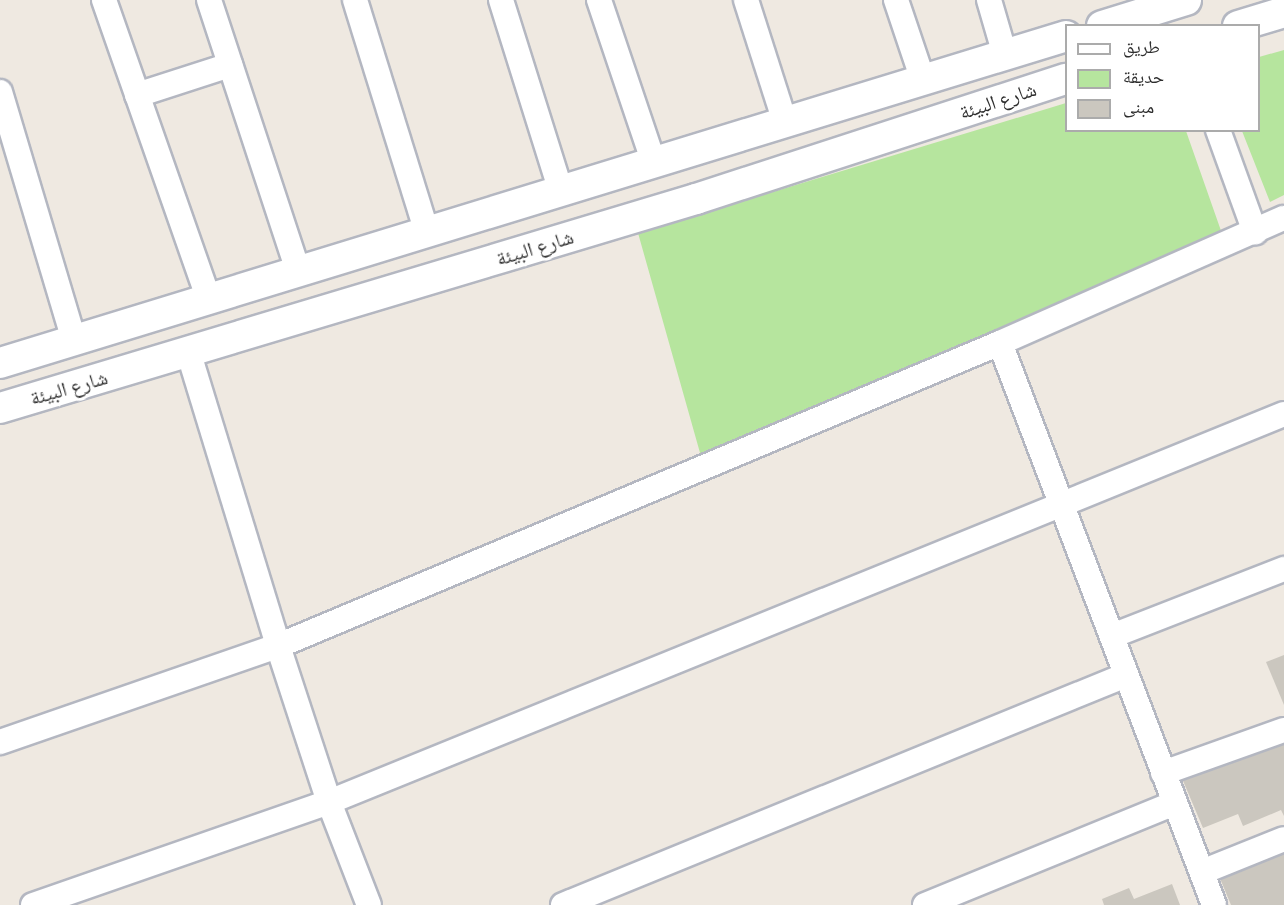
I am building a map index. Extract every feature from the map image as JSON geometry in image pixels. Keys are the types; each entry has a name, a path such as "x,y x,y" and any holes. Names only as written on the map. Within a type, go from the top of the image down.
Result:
{"street":[{"path":"104,0 209,299"},
{"path":"208,0 298,271"},
{"path":"355,0 427,232"},
{"path":"501,0 561,191"},
{"path":"599,0 654,163"},
{"path":"746,0 785,123"},
{"path":"896,0 923,81"},
{"path":"989,0 1005,55"},
{"path":"1106,24 1141,7 1185,0"},
{"path":"1245,24 1284,12"},
{"name":"شارع البيئة","path":"0,363 1065,36"},
{"path":"137,95 230,65"},
{"name":"شارع البيئة","path":"0,408 189,354 696,199 1065,79"},
{"path":"0,92 74,340"},
{"path":"1219,132 1255,232"},
{"path":"683,154 696,199"},
{"path":"0,742 278,646 1000,343 1284,218"},
{"path":"1000,343 1214,905"},
{"path":"189,354 278,646 329,802 369,905"},
{"path":"33,905 329,802 1284,414"},
{"path":"1112,636 1284,569"},
{"path":"563,905 1126,675"},
{"path":"1163,773 1284,730"},
{"path":"925,905 1175,803"},
{"path":"1202,872 1284,839"}],"green space":[{"path":"1284,50 1284,195 1270,202 1242,132 1260,132 1260,57"},
{"path":"1065,103 1065,132 1186,132 1226,245 704,467 638,233"}],"building":[{"path":"1284,655 1284,705 1266,662"},
{"path":"1284,738 1284,816 1281,810 1243,826 1238,814 1203,828 1181,776 1217,762 1219,768 1243,759 1240,751"},
{"path":"1284,851 1284,905 1231,905 1219,876"},
{"path":"1172,884 1180,905 1104,905 1102,899 1129,888 1134,899"}]}
